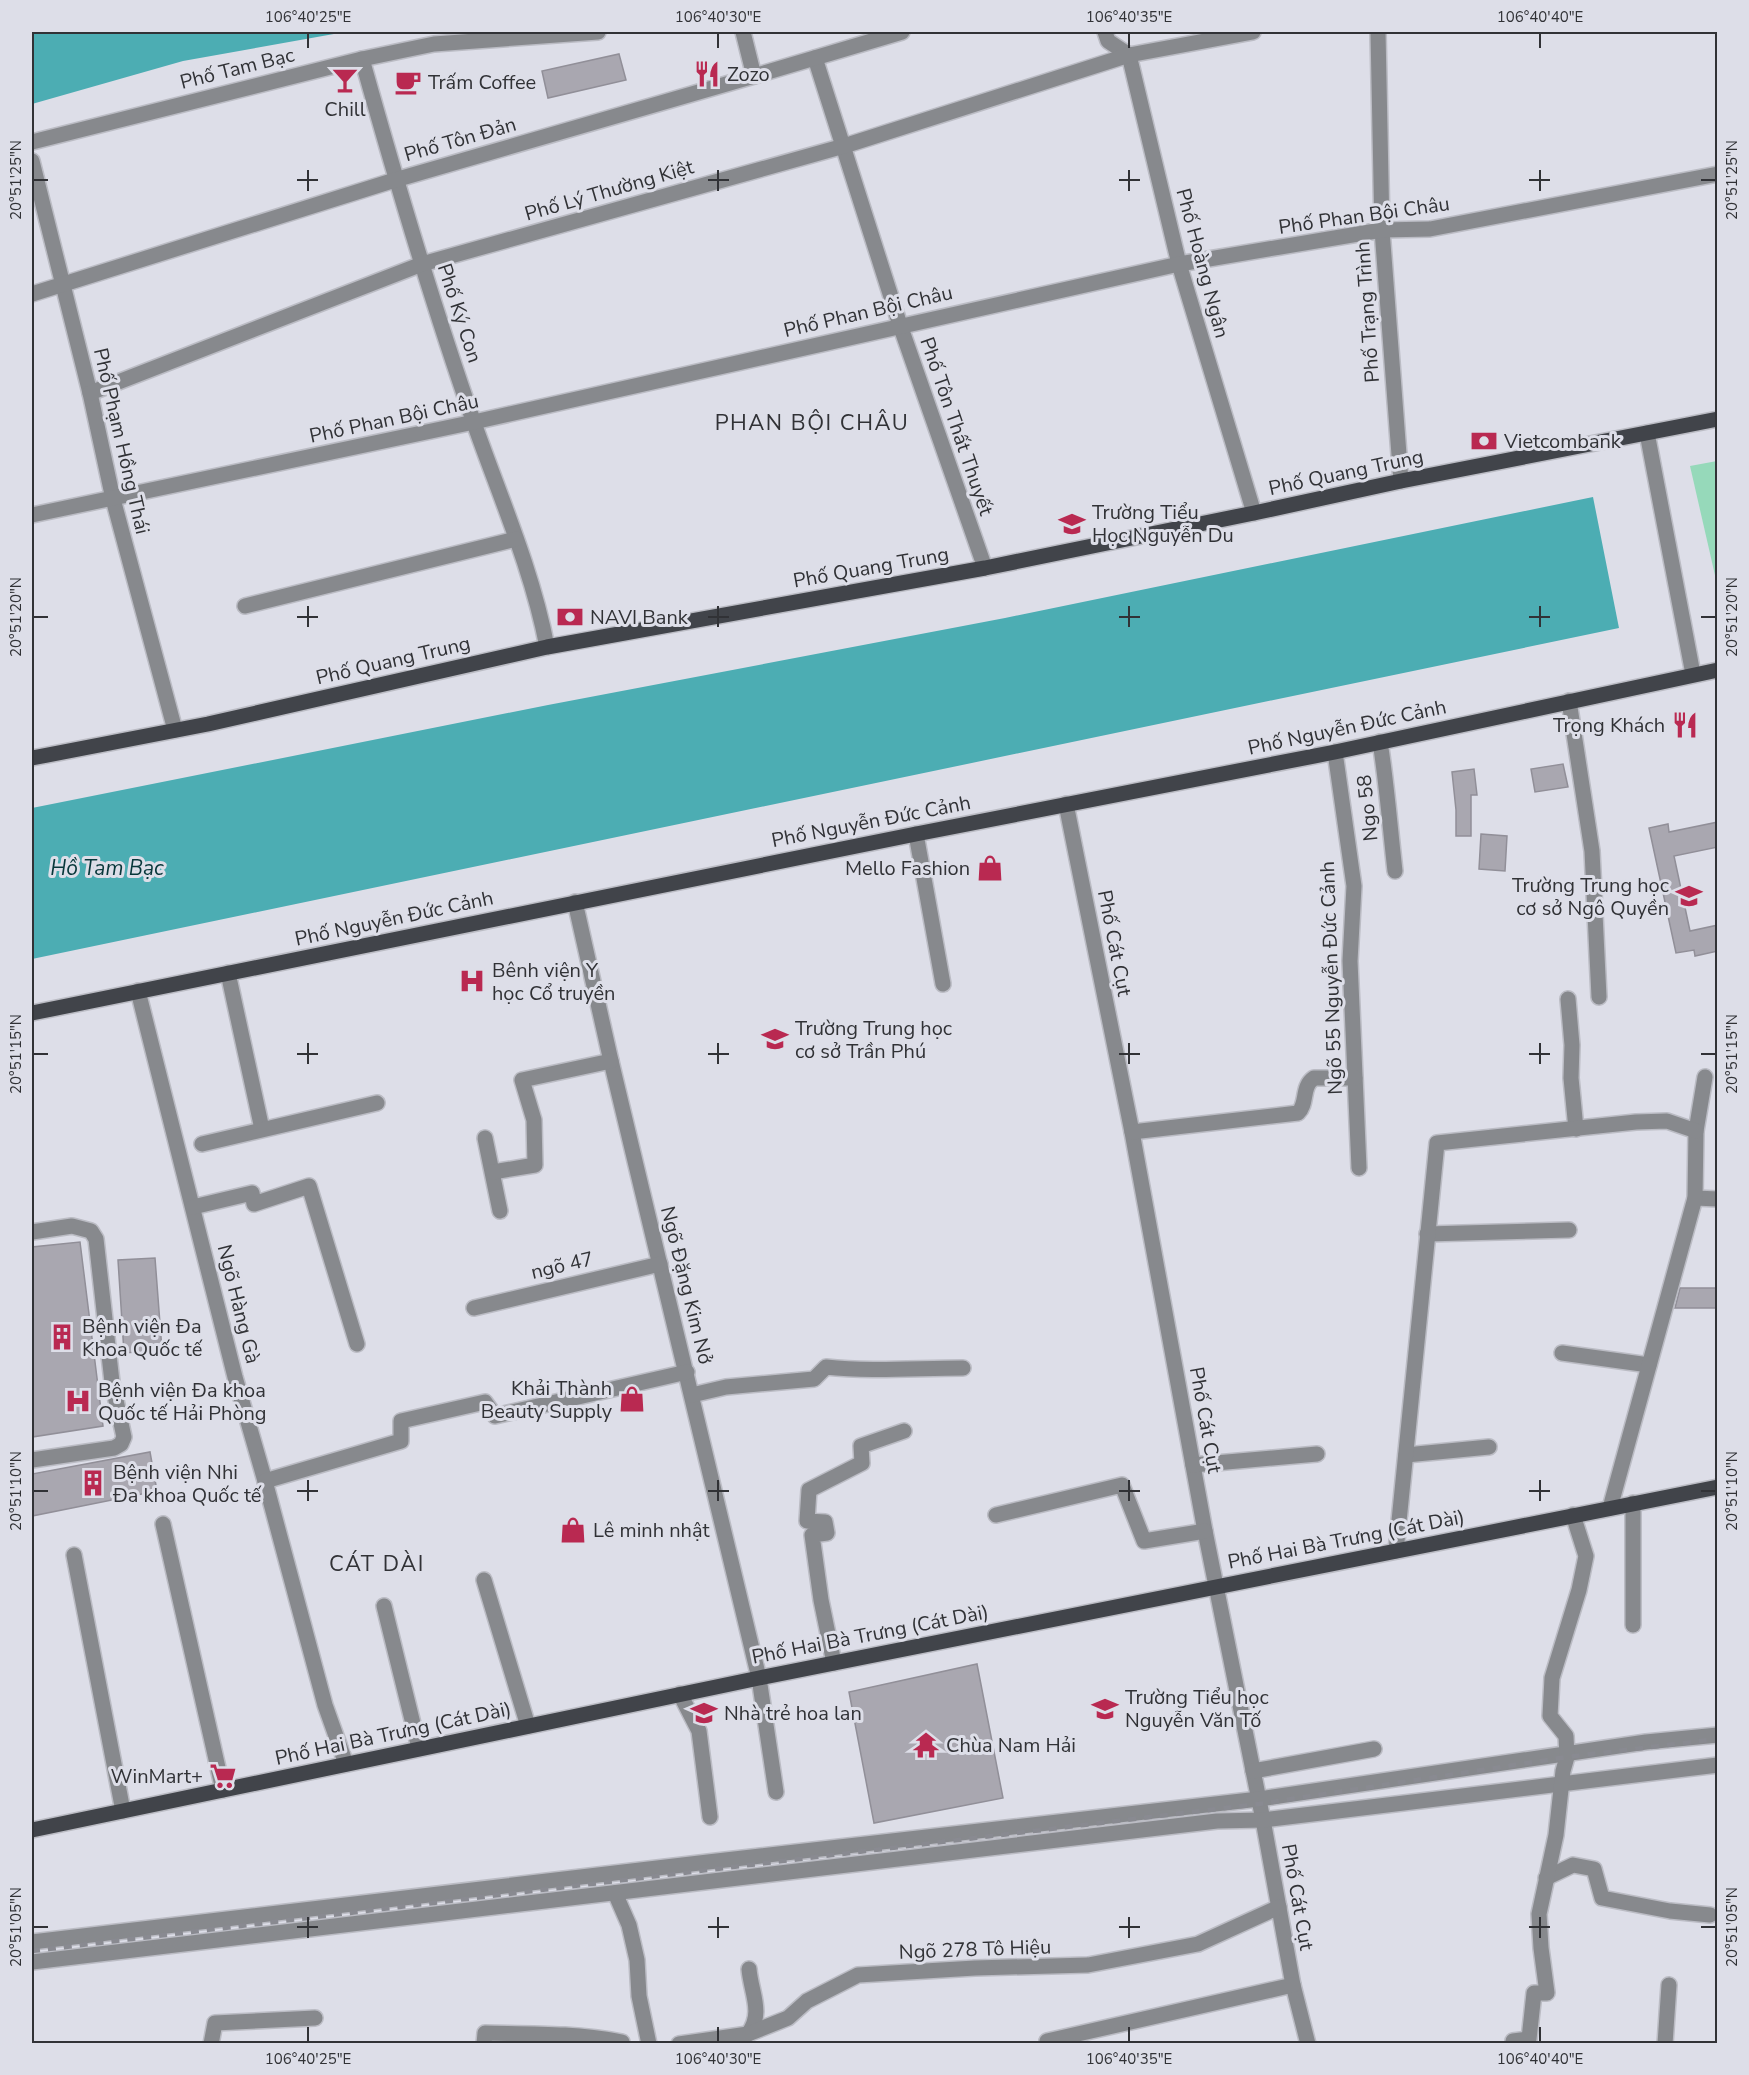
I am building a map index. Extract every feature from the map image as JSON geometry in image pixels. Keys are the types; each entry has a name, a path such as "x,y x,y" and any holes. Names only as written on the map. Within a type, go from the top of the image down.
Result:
{"main road":[{"name":"Phố Quang Trung","path":"32,758 175,730 547,647 984,568 1401,481 1718,419"},
{"name":"Phố Nguyễn Đức Cảnh","path":"32,1013 575,902 1335,752 1718,670"},
{"name":"Phố Hai Bà Trưng (Cát Dài)","path":"32,1830 680,1694 1718,1487"}],"street":[{"name":"Phố Tam Bạc","path":"32,142 362,59 434,44 598,32"},
{"path":"743,32 754,76"},
{"name":"Phố Tôn Đản","path":"32,294 395,180 902,32"},
{"path":"1105,32 1108,41 1129,55"},
{"name":"Phố Lý Thường Kiệt","path":"90,393 422,264 844,146 1129,55 1253,32"},
{"name":"Phố Trạng Trình","path":"1378,32 1382,230 1401,481"},
{"name":"Phố Hoàng Ngân","path":"1129,55 1179,264 1254,513"},
{"name":"Phố Tôn Thất Thuyết","path":"815,58 900,325 984,568"},
{"name":"Phố Ký Con","path":"362,59 395,180 474,422 540,612 547,647"},
{"name":"Phố Phạm Hồng Thái","path":"32,161 90,393 113,499 175,730"},
{"name":"Phố Phan Bội Châu","path":"32,515 474,422 1179,264 1382,230 1430,229 1718,174"},
{"path":"1647,433 1693,674"},
{"path":"245,606 516,539"},
{"path":"1569,701 1592,851 1599,997"},
{"name":"Ngo 58","path":"1380,742 1386,777 1395,871"},
{"name":"Ngõ 55 Nguyễn Đức Cảnh","path":"1335,752 1354,886 1350,961 1359,1168"},
{"name":"Phố Cát Cụt","path":"1065,804 1132,1132 1205,1531 1259,1799 1293,1985 1308,2043"},
{"path":"916,834 943,984"},
{"name":"Ngõ Đặng Kim Nở","path":"575,902 759,1678 776,1792"},
{"path":"228,973 262,1129"},
{"name":"Ngõ Hàng Gà","path":"138,991 235,1377 325,1705 346,1764"},
{"path":"1568,999 1572,1044 1571,1078 1576,1129"},
{"path":"493,1172 535,1165 534,1120 522,1080 611,1061"},
{"path":"1610,1508 1695,1198 1696,1131 1705,1077"},
{"path":"1132,1132 1298,1113 1303,1107 1306,1086 1314,1078 1355,1078"},
{"path":"202,1144 377,1103"},
{"path":"1396,1551 1437,1143 1636,1122 1668,1121 1696,1131"},
{"path":"485,1138 500,1211"},
{"path":"193,1208 252,1193 254,1204 309,1186 357,1344"},
{"path":"1695,1198 1718,1199"},
{"path":"32,1233 72,1226 91,1231 96,1239 112,1382 124,1437 121,1444 114,1448 32,1460"},
{"path":"1427,1234 1569,1230"},
{"name":"ngõ 47","path":"474,1308 660,1264"},
{"path":"1562,1353 1649,1365"},
{"path":"692,1395 726,1387 814,1379 826,1367 862,1371 885,1368 963,1368"},
{"path":"265,1481 401,1440 401,1421 485,1402 495,1416 687,1372"},
{"path":"834,1663 821,1600 812,1535 827,1533 825,1522 807,1521 809,1490 861,1464 861,1446 904,1431"},
{"path":"1406,1455 1489,1448"},
{"path":"1193,1465 1317,1454"},
{"path":"996,1515 1122,1485 1144,1542 1205,1531"},
{"path":"1633,1503 1633,1624"},
{"path":"1513,2043 1513,2041 1529,2039 1534,1993 1547,1993 1539,1914 1556,1835 1567,1754 1566,1736 1550,1716 1552,1678 1579,1590 1586,1556 1573,1515"},
{"path":"163,1524 224,1790"},
{"path":"74,1555 123,1811"},
{"path":"484,1581 528,1726"},
{"path":"384,1606 419,1748"},
{"path":"680,1694 699,1731 710,1817"},
{"path":"32,1942 1259,1799 1646,1742 1718,1735"},
{"path":"1253,1771 1374,1749"},
{"path":"32,1962 1217,1821 1263,1820 1718,1765"},
{"path":"1546,1878 1573,1865 1594,1869 1602,1898 1670,1911 1710,1915"},
{"path":"615,1893 629,1925 636,1960 639,1996 650,2043"},
{"name":"Ngõ 278 Tô Hiệu","path":"679,2043 748,2034 788,2018 807,2001 858,1975 975,1968 1088,1965 1198,1944 1279,1907"},
{"path":"748,2034 756,2025 756,2003 750,1984 749,1969"},
{"path":"1047,2041 1293,1985"},
{"path":"1665,2043 1669,1985"},
{"path":"211,2043 215,2023 315,2018"},
{"path":"484,2043 485,2033 554,2034 623,2043"}],"green space":[{"path":"1718,461 1717,584 1690,466"}],"water":[{"path":"32,32 345,32 183,61 32,104"},
{"name":"Hồ Tam Bạc","path":"1593,497 1619,628 32,959 32,808 548,705 1005,618"}],"building":[{"path":"619,54 626,80 548,98 542,71"},
{"path":"1563,764 1568,787 1535,792 1531,769"},
{"path":"1474,769 1477,795 1471,795 1471,836 1456,836 1452,772"},
{"path":"1718,822 1718,847 1674,856 1690,931 1718,925 1718,951 1695,956 1694,950 1676,953 1649,828 1668,824 1669,832"},
{"path":"1481,834 1507,836 1505,871 1479,869"},
{"name":"Bệnh viện Đa Khoa Quốc tế","path":"80,1242 103,1426 32,1437 32,1247"},
{"path":"155,1258 162,1350 124,1353 118,1260"},
{"path":"1680,1288 1718,1288 1718,1308 1675,1308"},
{"name":"Bệnh viện Nhi Đa khoa Quốc tế","path":"150,1452 157,1491 32,1516 32,1474"},
{"name":"Chùa Nam Hải","path":"977,1664 1003,1798 874,1823 849,1692"}],"railway":[{"path":"32,1951 1259,1804 1567,1757 1718,1739"}],"place":[{"name":"Zozo","path":"707,74"},
{"name":"Chill","path":"345,80"},
{"name":"Trấm Coffee","path":"408,82"},
{"name":"Vietcombank","path":"1484,441"},
{"name":"Trường Tiểu Học Nguyễn Du","path":"1072,524"},
{"name":"NAVI Bank","path":"570,617"},
{"name":"Trọng Khách","path":"1685,725"},
{"name":"Mello Fashion","path":"990,868"},
{"name":"Trường Trung học cơ sở Ngô Quyền","path":"1689,896"},
{"name":"Bênh viện Y học Cổ truyền","path":"472,981"},
{"name":"Trường Trung học cơ sở Trần Phú","path":"775,1039"},
{"name":"Bệnh viện Đa Khoa Quốc tế","path":"62,1337"},
{"name":"Khải Thành Beauty Supply","path":"632,1399"},
{"name":"Bệnh viện Đa khoa Quốc tế Hải Phòng","path":"78,1401"},
{"name":"Bệnh viện Nhi Đa khoa Quốc tế","path":"93,1483"},
{"name":"Lê minh nhật","path":"573,1530"},
{"name":"Trường Tiểu học Nguyễn Văn Tố","path":"1105,1709"},
{"name":"Nhà trẻ hoa lan","path":"704,1713"},
{"name":"Chùa Nam Hải","path":"926,1745"},
{"name":"WinMart+","path":"223,1776"}],"district":[{"name":"PHAN BỘI CHÂU","path":"812,422"},
{"name":"CÁT DÀI","path":"377,1563"}]}
